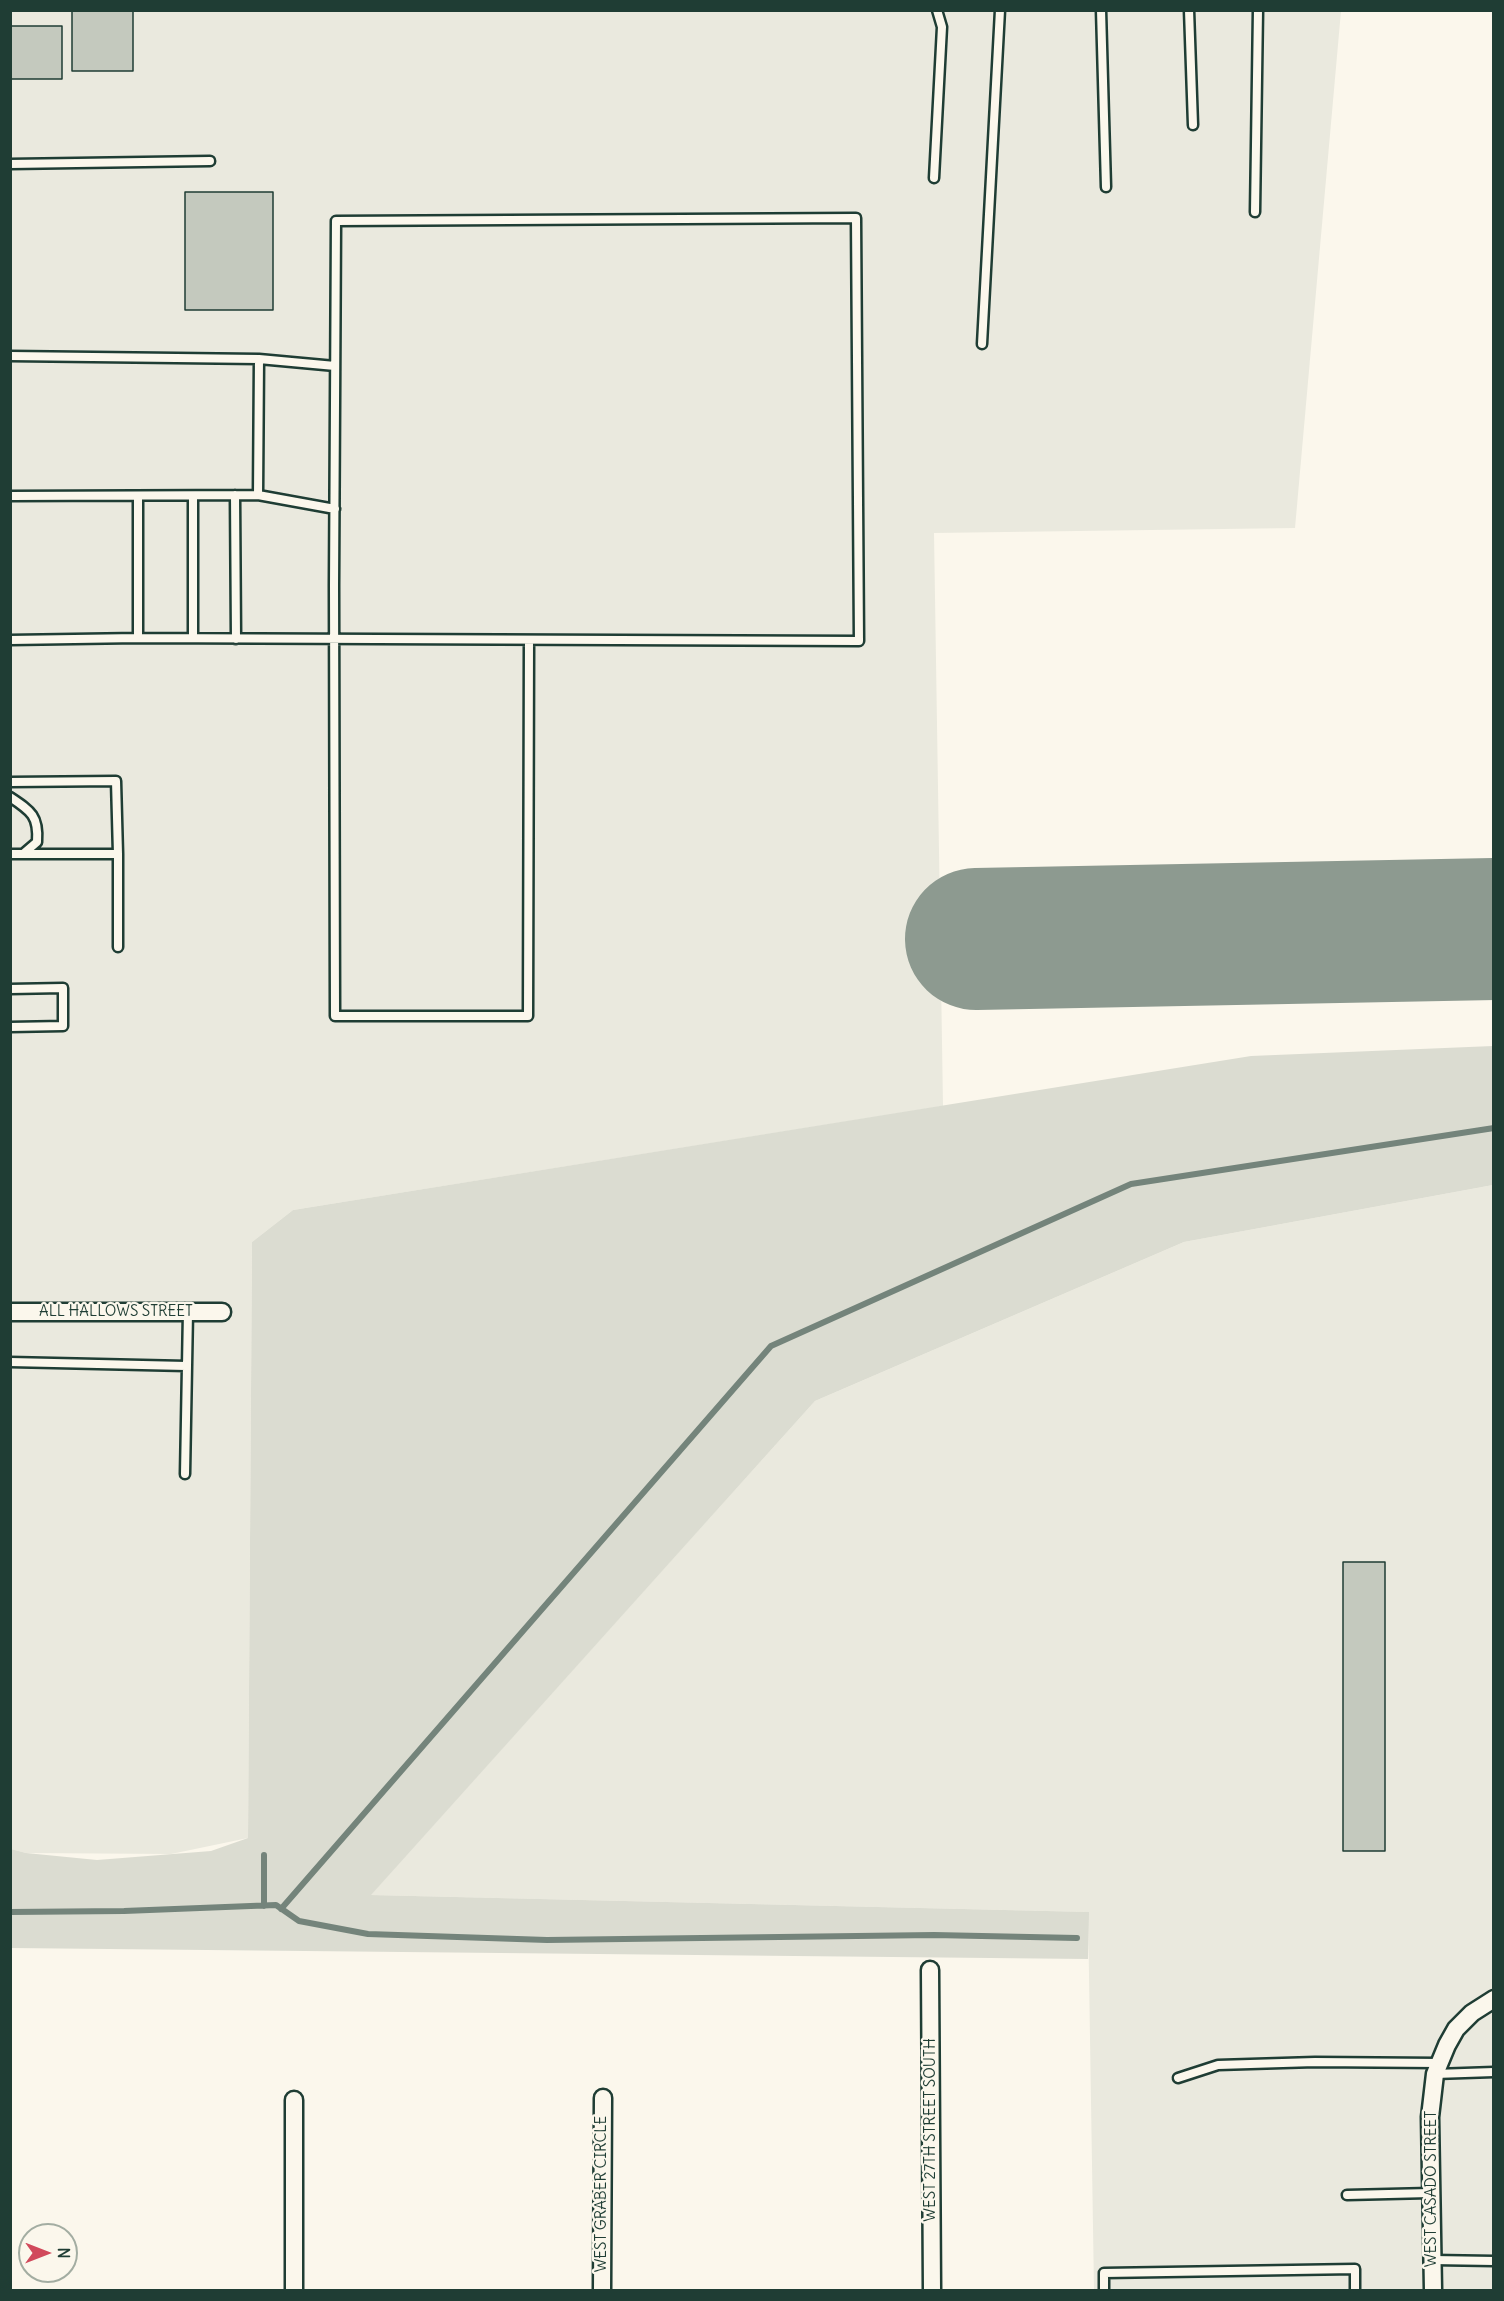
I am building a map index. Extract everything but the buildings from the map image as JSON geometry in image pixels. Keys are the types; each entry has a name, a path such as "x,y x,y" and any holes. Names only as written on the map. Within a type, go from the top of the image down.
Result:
{"street":[{"name":"ALL HALLOWS STREET","path":"10,1312 222,1312"},
{"name":"WEST 27TH STREET SOUTH","path":"930,1971 932,2290"},
{"name":"WEST CASADO STREET","path":"1432,2290 1430,2117 1437,2068 1462,2022 1494,1999"},
{"name":"WEST GRABER CIRCLE","path":"602,2290 603,2098"},
{"path":"294,2100 294,2290"}],"lane":[{"path":"934,178 942,27 936,10"},
{"path":"982,344 1000,10"},
{"path":"1101,10 1106,187"},
{"path":"1190,10 1193,125"},
{"path":"1255,213 1258,10"},
{"path":"10,164 210,161"},
{"path":"10,640 193,638 236,639 334,639 859,641 856,218 336,221 334,639 335,1016 528,1016 529,640"},
{"path":"10,356 259,359 335,366"},
{"path":"258,495 259,359"},
{"path":"235,495 236,639"},
{"path":"10,496 258,495 335,509"},
{"path":"138,496 138,638"},
{"path":"193,496 193,638"},
{"path":"10,782 116,781 118,947"},
{"path":"10,797 34,816 38,827 37,842 23,854"},
{"path":"10,854 118,854"},
{"path":"10,989 63,988 63,1026 10,1027"},
{"path":"185,1474 188,1312"},
{"path":"10,1362 186,1366"},
{"path":"1178,2078 1218,2065 1315,2062 1494,2072"},
{"path":"1347,2195 1430,2193"},
{"path":"1432,2260 1494,2261"},
{"path":"1104,2290 1104,2273 1355,2269 1355,2290"}],"shaded area":[{"path":"11,11 1341,11 1295,528 934,533 943,1106 293,1210 252,1242 248,1838 171,1854 26,1853 11,1849"},
{"path":"1493,1046 1493,1185 1184,1242 815,1401 371,1895 1089,1912 1088,1959 11,1948 11,1849 26,1853 97,1860 211,1851 248,1838 252,1242 293,1210 1251,1056"},
{"path":"1493,1185 1493,2290 1094,2290 1088,1912 370,1895 815,1401 1184,1242"}],"waterway":[{"path":"281,1909 771,1346 1131,1184 1494,1128"},
{"path":"264,1855 264,1906"},
{"path":"10,1912 124,1911 276,1905 299,1921 368,1934 547,1940 934,1935 1077,1938"}],"runway":[{"path":"976,939 1494,929"}]}
